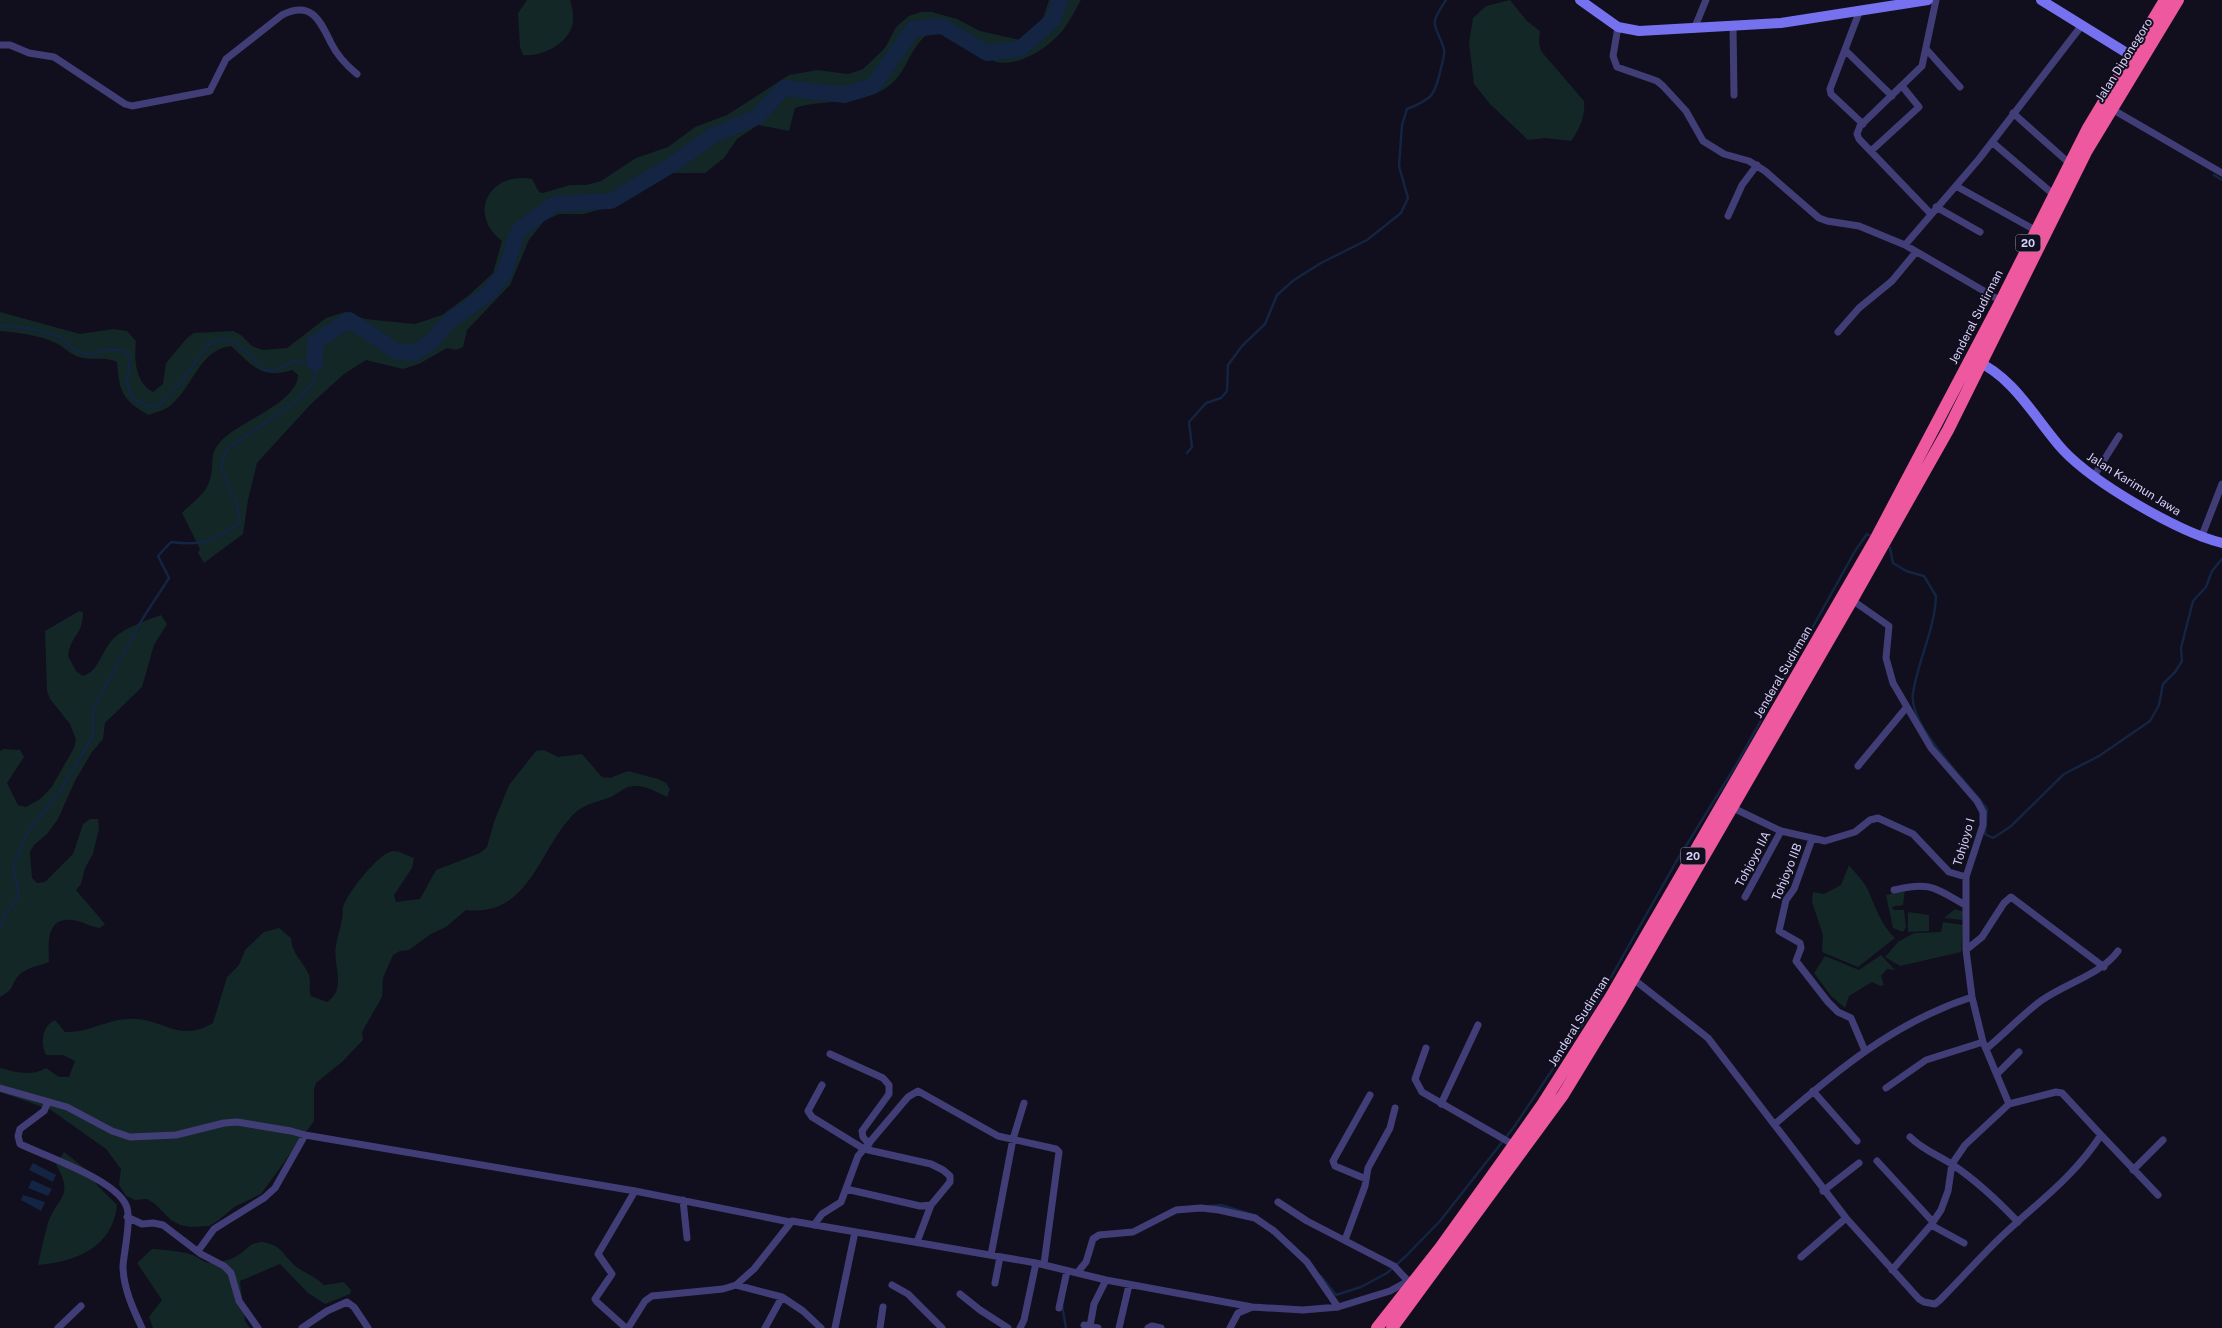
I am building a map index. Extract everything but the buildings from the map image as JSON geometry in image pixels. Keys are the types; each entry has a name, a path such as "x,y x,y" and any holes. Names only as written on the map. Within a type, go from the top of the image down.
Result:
{"highway":[{"name":"Jenderal Sudirman","path":"1976,361 2001,301 2069,162 2135,58 2165,0"},
{"name":"Jalan Diponegoro","path":"2135,58 2178,0"},
{"name":"Jalan Diponegoro","path":"2095,136 2106,106"},
{"name":"Jenderal Sudirman","path":"1392,1328 1563,1095 1629,976 1857,581 1875,540 1976,361 2095,136"},
{"name":"Jenderal Sudirman","path":"1377,1328 1414,1277 1440,1248 1514,1145 1629,976 1731,807 1766,738 1852,600 1857,581"}],"street":[{"path":"1580,0 1618,27 1639,31 1781,23 1928,0"},
{"path":"1694,29 1706,0"},
{"path":"1930,213 1871,152 1857,134 1863,124 1922,66 1927,50 1936,0"},
{"path":"2042,0 2135,58"},
{"path":"0,45 10,45 29,53 54,57 124,104 142,106 180,95 210,91 226,59 282,15 289,11 301,10 311,13 321,21 336,52 357,74"},
{"path":"1860,10 1830,91 1863,124"},
{"path":"1905,245 1930,213 1956,186 1992,142 2082,25"},
{"path":"1733,26 1734,95"},
{"path":"1618,27 1613,56 1617,67 1657,81 1663,86 1680,103 1698,136 1709,146 1724,154 1756,165 1819,218 1859,226 1905,245 2001,301"},
{"path":"1845,50 1892,96"},
{"path":"1927,50 1960,87"},
{"path":"1871,152 1920,107 1902,86"},
{"path":"2106,106 2222,173"},
{"path":"2013,113 2069,162"},
{"path":"1992,142 2053,194"},
{"path":"1728,216 1742,185 1756,165"},
{"path":"1956,186 2035,230"},
{"path":"1936,207 1980,232"},
{"path":"1838,332 1859,308 1892,281 1916,252"},
{"name":"Jalan Karimun Jawa","path":"1976,361 2014,390 2062,449 2094,476 2168,521 2201,538 2222,543"},
{"path":"2094,476 2119,436"},
{"path":"2201,538 2222,484"},
{"name":"Tohjoyo I","path":"1852,600 1889,626 1887,666 1906,708 1937,757 1977,802 1983,812 1984,825 1966,877 1966,950 1972,997 1984,1046 2009,1104"},
{"path":"1858,766 1906,708"},
{"path":"1731,807 1781,831 1825,842 1854,832 1870,820 1878,818 1913,834 1949,872 1966,877"},
{"name":"Tohjoyo IIA","path":"1745,897 1781,831"},
{"name":"Tohjoyo IIB","path":"1812,839 1794,890 1786,900 1779,928 1781,933 1797,940 1801,946 1796,961 1828,1002 1838,1012 1849,1017 1864,1051"},
{"path":"1894,890 1914,885 1930,886 1966,905"},
{"path":"1966,950 1982,937 2004,904 2011,897 2104,967"},
{"path":"1886,1088 1926,1060 1984,1046 2038,1003 2068,984 2104,967 2118,951"},
{"path":"1629,976 1708,1038 1775,1124 1823,1191 1892,1270 1924,1302 1935,1304 2018,1222 2068,1178 2088,1155 2101,1135"},
{"path":"1775,1124 1835,1072 1864,1051 1947,1005 1972,997"},
{"path":"1441,1104 1478,1025"},
{"path":"1426,1048 1416,1071 1415,1083 1422,1092 1514,1145"},
{"path":"1997,1074 2019,1052"},
{"path":"830,1054 883,1078 889,1085 889,1094 862,1131 866,1147"},
{"path":"822,1085 809,1108 809,1114 866,1147 931,1164 948,1173 950,1182 931,1205 918,1242"},
{"path":"0,1088 67,1107 112,1132 130,1137 176,1135 224,1122 237,1122 635,1191 790,1222 814,1224 1036,1262 1129,1285 1252,1307 1303,1310 1338,1307 1390,1291 1414,1277"},
{"path":"1813,1091 1857,1141"},
{"path":"814,1224 822,1214 841,1202 858,1156 908,1097 918,1092 928,1095 998,1136 1056,1149 1060,1153 1044,1264"},
{"path":"1892,1270 1932,1224 1946,1201 1952,1164 1965,1145 2009,1104 2056,1092 2062,1093 2158,1195"},
{"path":"1366,1179 1336,1166 1333,1161 1370,1095"},
{"path":"48,1102 44,1111 20,1129 18,1136 20,1144 76,1169 105,1186 126,1204 128,1217 124,1275 129,1296 142,1328"},
{"path":"991,1255 1013,1139 1024,1102"},
{"path":"1345,1240 1368,1168 1390,1128 1395,1108"},
{"path":"198,1252 214,1229 272,1192 305,1135"},
{"path":"1910,1137 1924,1150 1952,1164 1977,1183 2018,1222"},
{"path":"2133,1170 2163,1140"},
{"path":"1877,1161 1932,1224 1964,1243"},
{"path":"1823,1191 1860,1163"},
{"path":"846,1189 920,1206 931,1205"},
{"path":"635,1191 598,1254 612,1274 596,1299 627,1328 645,1301 652,1296 736,1286 782,1297 803,1311 821,1328"},
{"path":"682,1200 687,1238"},
{"path":"1278,1202 1307,1221 1414,1277"},
{"path":"1077,1273 1086,1262 1093,1239 1099,1235 1133,1232 1176,1210 1201,1208 1219,1210 1255,1218 1274,1231 1307,1262 1338,1307"},
{"path":"128,1217 142,1224 162,1225 198,1252 224,1266 231,1274 238,1301 258,1328"},
{"path":"1800,1257 1846,1218"},
{"path":"736,1286 763,1258 790,1222"},
{"path":"835,1328 855,1232"},
{"path":"995,1283 1000,1257"},
{"path":"1020,1328 1024,1320 1036,1262"},
{"path":"1058,1308 1068,1271"},
{"path":"1098,1328 1087,1326 1094,1304 1106,1280"},
{"path":"892,1285 902,1289 942,1328"},
{"path":"1120,1328 1129,1285"},
{"path":"960,1294 1008,1328"},
{"path":"765,1328 782,1297"},
{"path":"302,1328 327,1311 346,1302 354,1308 368,1328"},
{"path":"58,1328 81,1306"},
{"path":"880,1328 883,1307"},
{"path":"1230,1328 1238,1313 1252,1307"},
{"path":"1148,1328 1152,1326 1161,1328"}],"green space":[{"path":"527,0 570,0 573,16 572,28 562,42 543,53 523,55 520,47 518,13"},
{"path":"1049,0 1081,0 1068,23 1057,37 1033,55 1024,59 1005,63 996,62 942,34 930,32 917,45 897,78 880,91 857,99 795,108 789,131 758,125 737,139 724,158 705,173 673,173 623,203 584,214 559,214 544,221 529,240 510,285 467,330 463,347 456,350 447,348 419,364 403,369 366,360 344,374 311,404 257,463 248,500 243,534 204,563 198,553 200,549 182,513 206,489 211,477 214,453 221,441 237,428 281,401 296,384 298,375 292,370 272,373 258,369 231,346 211,354 170,406 149,415 133,405 124,394 119,380 117,362 108,359 79,357 56,343 43,338 0,331 0,312 80,334 113,329 127,331 136,341 135,355 139,376 147,388 153,392 163,384 166,363 187,338 194,333 233,331 241,335 252,346 263,350 287,348 326,318 345,312 365,319 415,324 442,315 469,295 493,273 502,241 491,231 486,219 485,208 488,197 494,188 504,182 517,178 532,179 539,192 543,193 570,185 586,185 601,181 636,158 668,147 695,127 727,115 789,75 817,70 848,74 863,69 885,48 896,27 909,16 920,12 932,12 957,19 980,31 1020,40 1029,38 1040,27"},
{"path":"1510,0 1527,21 1540,31 1539,43 1541,51 1584,101 1581,122 1571,141 1545,138 1528,140 1490,104 1474,84 1469,43 1473,18 1486,6"},
{"path":"79,611 83,612 81,626 68,656 76,671 83,676 93,669 115,637 125,630 161,615 167,624 154,645 142,687 105,723 103,739 92,752 75,781 58,819 30,852 32,878 37,883 45,882 73,854 83,824 90,819 98,819 99,828 93,854 85,868 81,884 76,890 105,924 100,928 77,921 60,921 51,931 49,962 21,973 11,989 0,997 0,751 3,749 20,750 24,757 7,783 18,805 26,807 40,799 51,788 74,748 76,740 70,724 50,699 47,691 45,631"},
{"path":"544,750 558,757 582,754 602,777 610,778 628,771 658,779 666,783 670,789 667,797 640,786 629,787 611,797 580,809 563,826 532,877 520,891 505,903 488,909 466,910 446,927 431,934 409,950 400,951 393,955 383,978 382,997 362,1032 363,1040 342,1062 316,1083 314,1089 314,1121 261,1194 234,1207 209,1226 191,1227 180,1225 171,1220 155,1204 147,1199 135,1200 126,1196 119,1185 121,1169 106,1149 51,1110 0,1092 0,1068 29,1073 46,1068 59,1077 69,1077 75,1061 63,1055 46,1055 44,1050 43,1035 47,1026 55,1020 65,1032 74,1032 127,1019 148,1021 183,1031 192,1031 213,1023 227,977 239,965 245,950 264,932 279,928 291,938 295,953 309,976 311,996 327,1002 337,990 338,976 335,953 343,907 350,893 364,875 387,853 393,851 414,858 412,868 394,895 396,902 420,899 436,870 480,853 487,847 494,822 509,785 536,751"},
{"path":"1849,865 1862,880 1882,922 1895,938 1858,967 1822,952 1823,935 1812,902 1813,892 1824,894 1841,885"},
{"path":"1905,890 1903,905 1892,907 1894,910 1904,910 1906,927 1903,932 1893,928 1886,895"},
{"path":"1955,909 1964,912 1962,920 1944,918"},
{"path":"1908,912 1929,915 1929,931 1908,932"},
{"path":"1943,922 1963,925 1961,952 1900,966 1885,957 1898,942 1914,933 1941,932"},
{"path":"1881,955 1895,970 1887,969 1881,976 1884,985 1880,986 1872,982 1849,996 1845,1008 1831,996 1814,973 1825,956 1859,970"},
{"path":"64,1152 87,1170 98,1186 117,1205 114,1220 100,1242 90,1250 66,1260 38,1265 48,1223 63,1196 64,1184 56,1165"},
{"path":"263,1242 281,1250 294,1265 324,1285 344,1282 351,1290 350,1294 325,1304 308,1293 280,1264 240,1281 245,1321 250,1328 153,1328 149,1317 162,1300 137,1263 152,1249 189,1254 211,1263 234,1257 252,1245"}],"water":[{"path":"33,1163 56,1175 53,1182 29,1170"},
{"path":"32,1180 52,1189 48,1196 28,1188"},
{"path":"23,1195 45,1202 41,1211 21,1200"}],"waterway":[{"path":"315,363 315,342 349,320 398,352 415,353 432,341 448,322 489,293 504,274 518,231 554,204 611,201 673,164 712,136 757,117 784,88 844,95 873,86 913,29 942,26 987,53 1020,49 1053,20 1060,0"},
{"path":"1187,453 1192,447 1189,422 1206,403 1221,398 1227,391 1228,365 1242,346 1265,324 1277,295 1294,280 1321,263 1367,240 1401,213 1408,198 1399,166 1402,125 1407,109 1428,99 1437,84 1444,49 1435,21 1446,0"},
{"path":"2214,175 2222,180"},
{"path":"0,325 34,329 61,337 69,346 86,355 110,349 124,351 130,357 127,384 133,399 148,406 158,407 183,380 207,346 220,339 232,341 246,351 264,370 276,370 295,361 315,363 315,380 299,399 226,450 221,469 237,504 240,523 208,541 192,543 171,542 158,556 169,578 143,618 93,709 93,736 62,788 27,833 13,867 19,896 5,915 0,927"},
{"path":"1321,1276 1336,1295 1361,1287 1387,1273 1440,1221 1514,1127 1593,1009 1676,862 1736,765 1855,551 1867,534 1873,537"},
{"path":"1886,545 1890,548 1893,563 1906,571 1924,576 1936,596 1933,620 1915,681 1913,693 1914,706 1929,737 1987,809 1985,834 1993,838 2010,827 2064,774 2099,756 2150,721 2159,705 2163,684 2175,672 2182,661 2181,648 2193,601 2206,587 2212,571 2222,559"},
{"path":"1209,1206 1221,1205 1257,1216"},
{"path":"1062,1305 1066,1328"}]}
